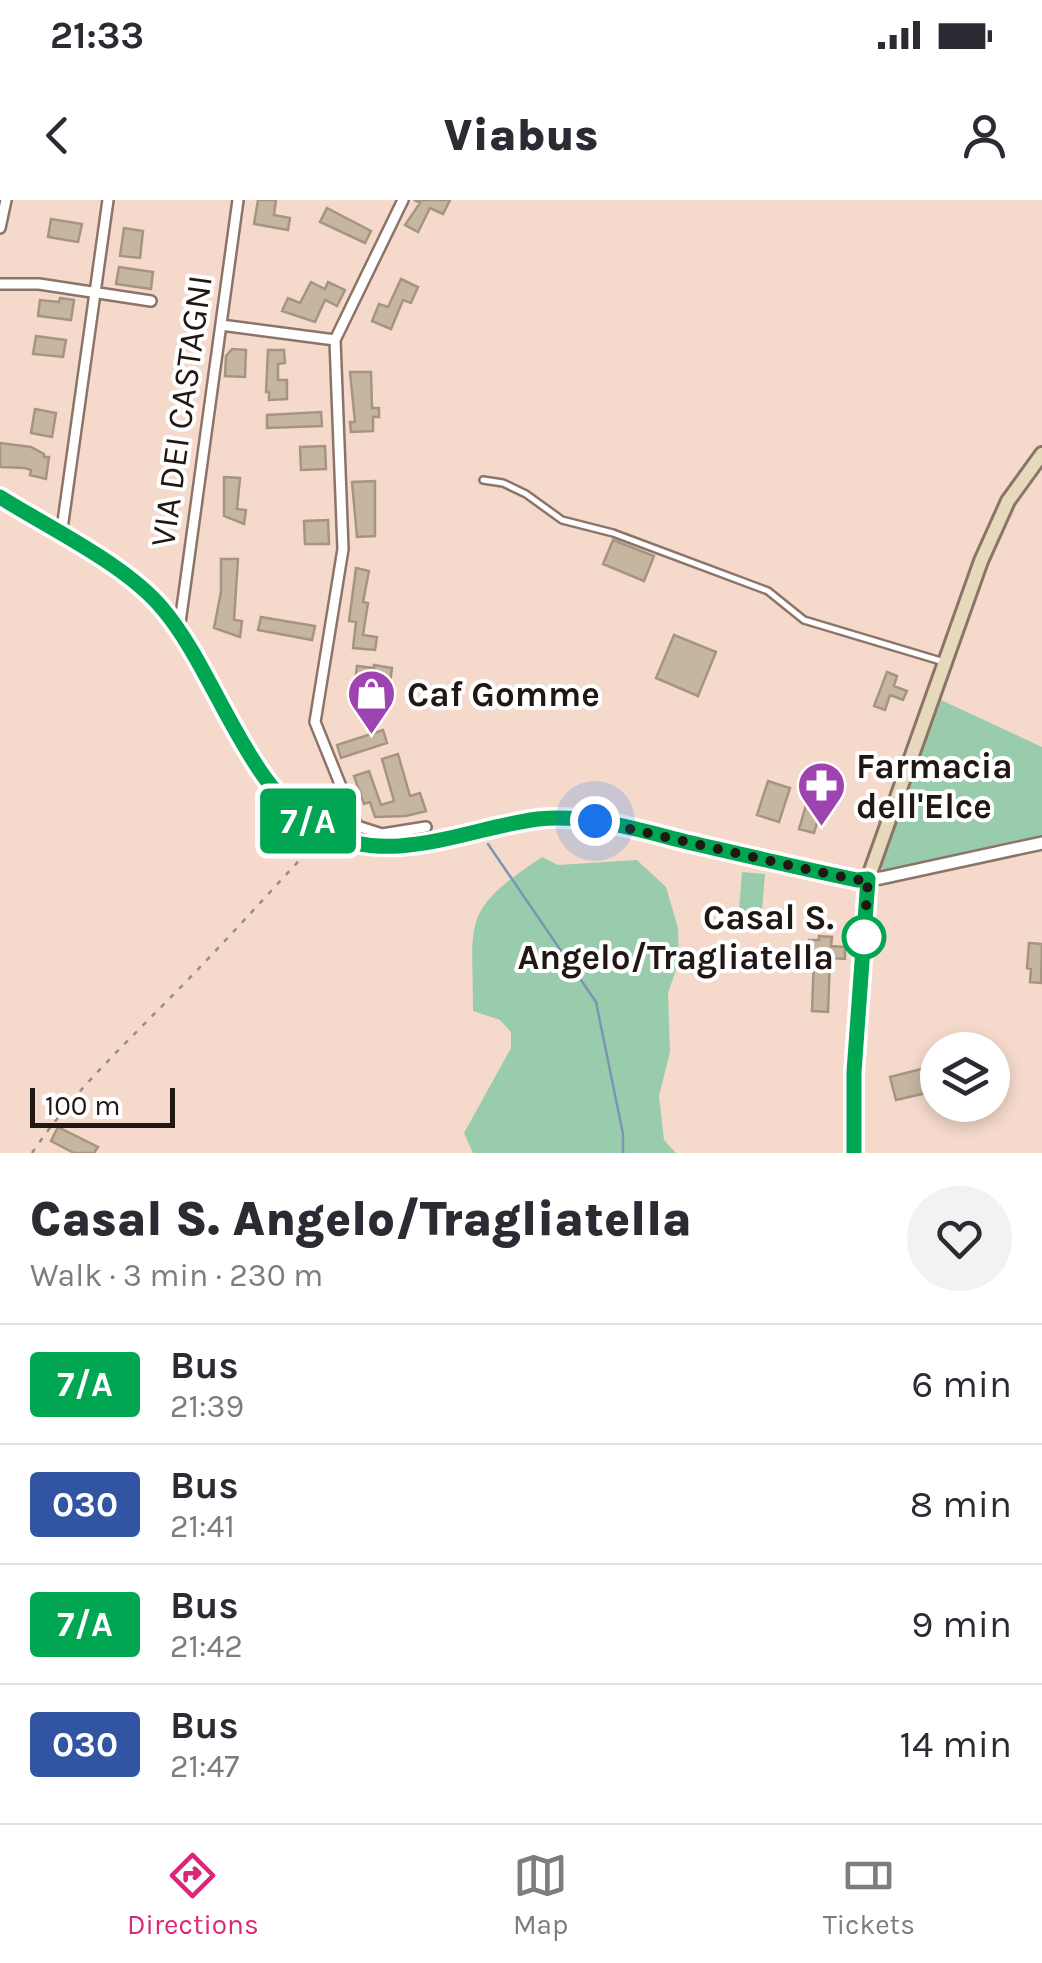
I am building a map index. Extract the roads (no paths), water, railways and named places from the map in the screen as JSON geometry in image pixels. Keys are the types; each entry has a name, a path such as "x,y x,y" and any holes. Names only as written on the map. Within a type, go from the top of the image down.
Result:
{"main road":[{"path":"854,1153 854,1072 868,879 999,519 1042,454"}],"street":[{"path":"0,228 6,200"},
{"path":"62,536 108,200"},
{"name":"VIA DEI CASTAGNI","path":"179,630 238,200"},
{"path":"356,842 357,826 315,722 343,554 335,340 403,200"},
{"path":"0,284 39,284 151,300"},
{"path":"221,325 335,340"},
{"path":"0,496 142,588 179,630 265,779 289,806 324,832 379,847 408,846 541,819 595,821 806,869 868,879 1042,843"},
{"path":"357,826 382,834 426,828"}],"lane":[{"path":"482,480 503,483 526,494 562,520 613,533 768,592 804,620 944,662"}],"waterway":[{"path":"488,844 596,1002 623,1134 623,1153"}],"place":[{"name":"Caf Gomme","path":"372,736"},
{"name":"Farmacia dell'Elce","path":"821,828"},
{"name":"Casal S. Angelo/Tragliatella","path":"864,937"}]}
